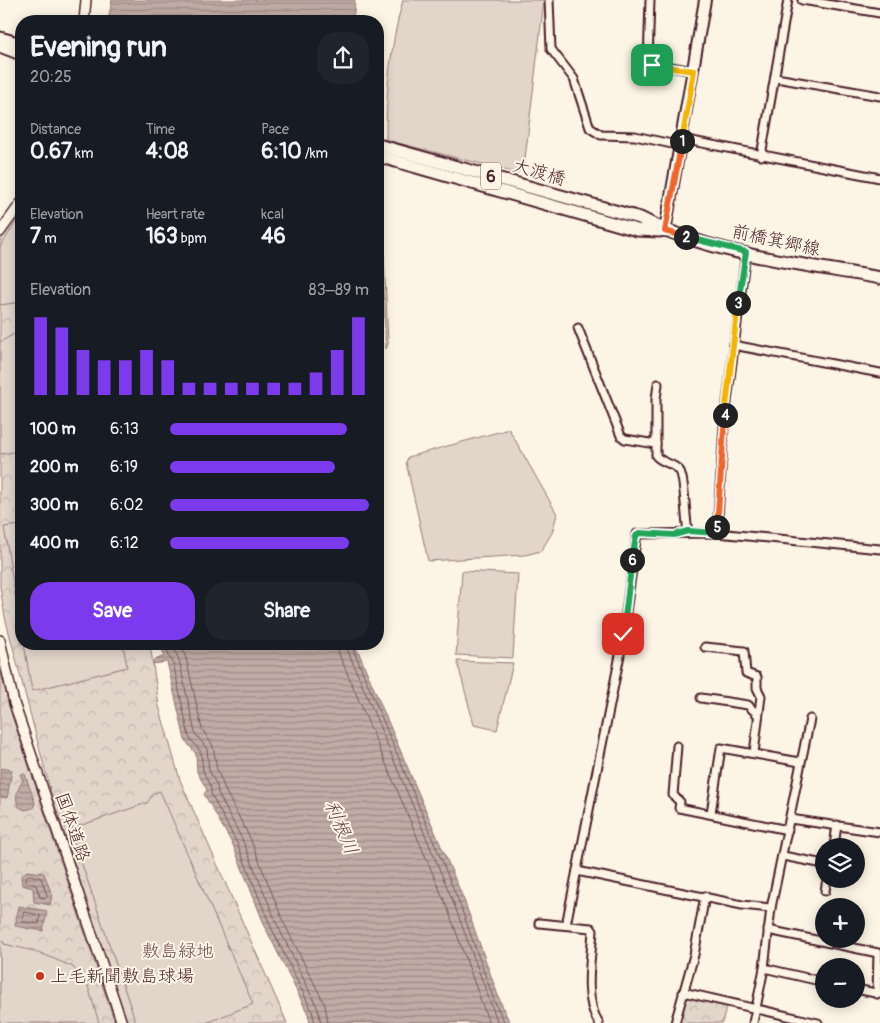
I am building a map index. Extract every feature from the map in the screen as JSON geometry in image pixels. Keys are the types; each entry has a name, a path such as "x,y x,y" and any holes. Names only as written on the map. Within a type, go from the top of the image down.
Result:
{"main road":[{"path":"665,231 682,142 705,0"},
{"path":"0,38 15,42"},
{"path":"0,46 15,52"},
{"name":"大渡橋","path":"384,146 605,208"},
{"name":"大渡橋","path":"384,158 602,220"},
{"name":"前橋箕郷線","path":"605,208 640,218 665,231"},
{"name":"前橋箕郷線","path":"602,220 637,230 665,231 746,252 880,278"}],"street":[{"path":"85,15 86,0"},
{"path":"549,0 551,49 574,79 590,128 601,135 635,136 682,142 880,178"},
{"path":"650,0 648,63 694,71"},
{"path":"761,156 788,0"},
{"path":"802,0 880,13"},
{"path":"776,78 880,96"},
{"path":"0,232 15,211"},
{"path":"717,533 723,438 746,252"},
{"path":"578,328 621,436 625,439 656,444"},
{"path":"733,345 880,373"},
{"path":"658,384 656,456 677,468 682,475 683,502 688,531"},
{"path":"566,925 620,655 636,536 640,532 674,535 688,531 880,550"},
{"name":"国体道路","path":"0,640 14,703 122,1023"},
{"path":"705,647 744,650 746,673 757,677 757,688 760,692 754,753"},
{"path":"701,698 748,705 758,714"},
{"path":"753,1023 764,968 771,908 810,719"},
{"path":"677,746 673,795 680,802 679,808 788,830"},
{"path":"711,814 720,750 724,747 800,762"},
{"path":"790,819 880,832"},
{"path":"835,838 837,825"},
{"path":"783,856 815,862"},
{"path":"577,871 742,905 771,908"},
{"path":"675,1023 694,955 705,896"},
{"path":"539,923 588,926 592,931 592,1003 593,1014 599,1023"},
{"path":"768,930 879,951 879,994 865,991"},
{"path":"764,968 815,980"},
{"path":"683,992 818,1023"}],"green space":[{"path":"403,0 544,0 524,167 517,173 386,140 390,69"},
{"name":"敷島緑地","path":"15,219 15,650 151,650 159,706 180,780 287,1023 127,1023 51,793 5,617 0,587 0,241"},
{"path":"15,224 15,303 0,305 0,247"},
{"path":"384,254 388,344 386,349 384,308"},
{"path":"15,333 15,452 0,454 0,342"},
{"path":"509,429 557,514 552,533 541,551 525,555 428,561 406,462 408,457"},
{"path":"15,526 15,594 4,527"},
{"path":"462,571 518,574 513,658 456,655"},
{"path":"25,650 124,650 127,667 32,691"},
{"path":"457,661 513,663 497,730 474,725"},
{"path":"0,669 11,713 115,1023 0,1023"},
{"path":"160,791 253,1004 206,1023 136,1023 70,829 147,803 153,794"},
{"name":"上毛新聞敷島球場","path":"0,941 3,941 4,944 38,952 73,967 88,986 99,1023 0,1023"},
{"path":"689,996 727,1005 722,1023 679,1023 684,998"}],"water":[{"path":"112,0 355,0 354,15 109,15"},
{"name":"利根川","path":"162,650 358,650 464,900 500,1001 510,1023 310,1023 308,1014 266,929 233,845 204,794 207,790 197,772 196,754 185,740 167,662 153,664 153,661 164,656"},
{"path":"0,768 12,770 7,798 0,797"},
{"path":"20,774 25,774 35,803 33,808 25,810 17,804 17,794 23,781"},
{"path":"27,871 44,873 52,895 50,905 34,902 33,888 22,885 21,876"},
{"path":"19,906 47,911 43,931 15,926"}],"place":[{"name":"上毛新聞敷島球場","path":"40,976"}],"route":[{"path":"623,634 624,614 637,534 642,532 674,535 684,534 688,531 717,533 724,426 746,252 665,231 694,71 652,65"}]}
